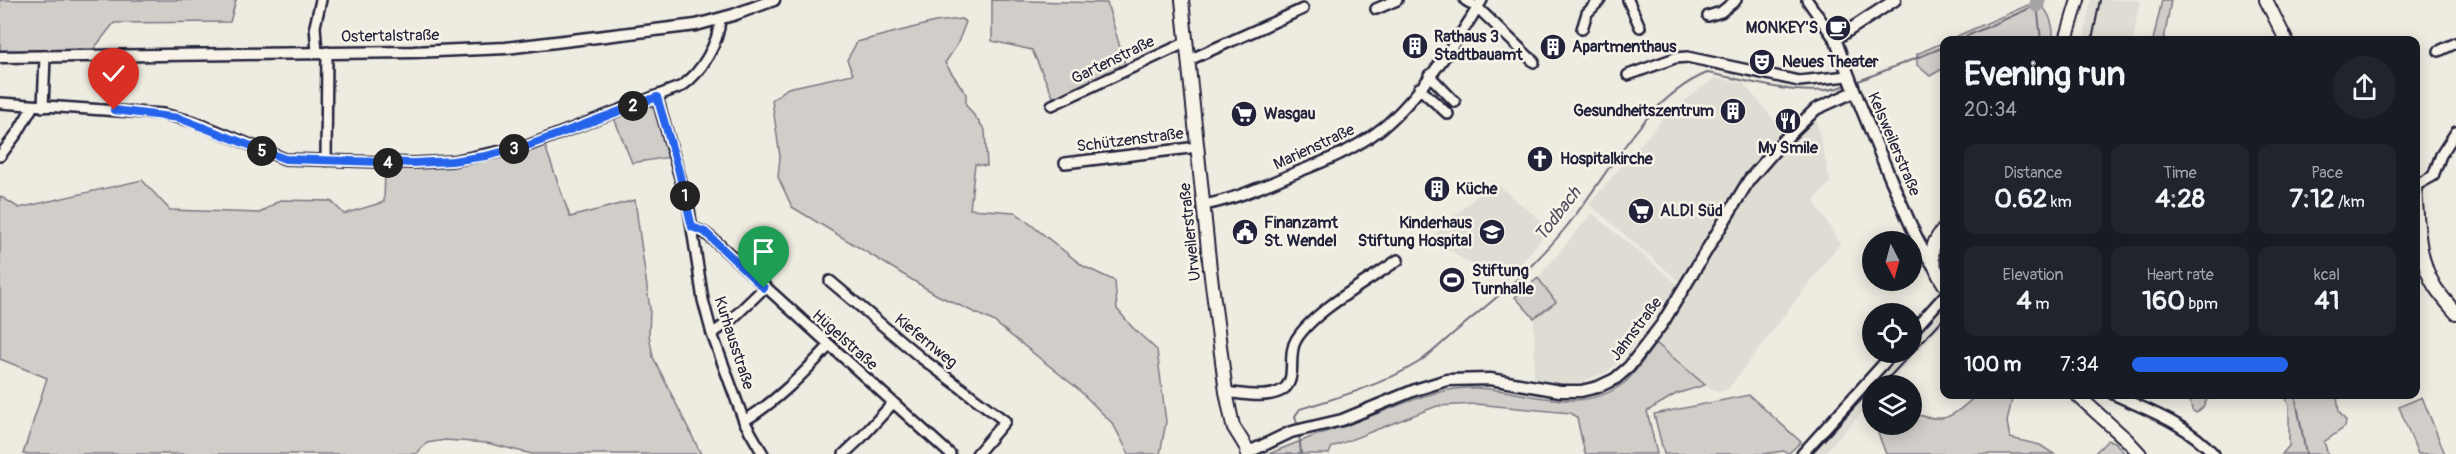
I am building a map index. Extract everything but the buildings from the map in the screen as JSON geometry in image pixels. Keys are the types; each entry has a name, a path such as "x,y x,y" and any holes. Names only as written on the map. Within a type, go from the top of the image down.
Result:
{"main road":[{"name":"Urweilerstraße","path":"1182,0 1226,392 1233,426 1248,453"},
{"path":"2067,36 2078,0"},
{"path":"2266,0 2284,36"},
{"path":"1933,265 1931,255 1934,242 1940,234"},
{"path":"2420,240 2421,251 2435,287 2455,309"},
{"name":"Kelsweilerstraße","path":"1933,265 1940,277"},
{"path":"2082,399 2140,454"}],"street":[{"path":"321,0 315,26 322,52 326,161"},
{"name":"Ostertalstraße","path":"0,57 413,52 506,48 663,30 720,20 774,0"},
{"path":"1376,9 1397,0"},
{"path":"1466,0 1480,4 1534,62"},
{"path":"1582,29 1587,13 1600,0"},
{"path":"1628,0 1640,27"},
{"path":"1708,16 1721,12 1736,0"},
{"path":"1807,0 1836,41 1889,2"},
{"name":"Marienstraße","path":"1204,205 1263,186 1359,144 1378,132 1395,117 1419,88 1480,4"},
{"path":"1189,60 1303,9"},
{"path":"0,103 163,114 195,122 285,159 413,163 452,161 527,146 682,86 697,73 715,38 720,20"},
{"name":"Kelsweilerstraße","path":"1836,41 1851,84 1911,226 1924,253 1933,265"},
{"name":"Gartenstraße","path":"1052,105 1187,42"},
{"path":"2439,51 2456,43"},
{"path":"0,156 38,106 45,56"},
{"path":"1628,75 1676,58 1687,57 1799,81 1831,80 1851,84"},
{"path":"1429,75 1455,102"},
{"name":"Jahnstraße","path":"1248,453 1291,432 1352,416 1415,390 1447,380 1490,379 1560,392 1598,387 1614,379 1629,367 1662,324 1749,180 1765,160 1816,109 1851,84"},
{"path":"1419,88 1448,114"},
{"name":"Kurhausstraße","path":"657,97 678,168 692,227 703,300 712,334 744,421 763,454"},
{"path":"2420,184 2433,176 2440,154 2456,132"},
{"name":"Schützenstraße","path":"1065,163 1198,147"},
{"path":"1911,226 1934,242"},
{"name":"Hügelstraße","path":"692,227 705,232 764,288 950,454"},
{"path":"1226,392 1276,394 1286,387 1290,382 1294,342 1302,331 1317,317 1398,260"},
{"name":"Kiefernweg","path":"830,281 920,357 1005,421 977,454"},
{"path":"712,334 764,288"},
{"path":"1922,321 1940,300"},
{"path":"744,421 772,402 829,346"},
{"path":"1802,454 1883,363"},
{"path":"2124,399 2180,425 2195,435 2214,454"},
{"path":"844,454 892,403"}],"shaded area":[{"path":"0,0 236,0 230,22 114,23 92,51 0,54"},
{"path":"992,0 1107,3 1125,64 1054,99 1032,50 992,41"},
{"path":"2091,0 2140,0 2134,36 2085,36"},
{"path":"2162,0 2171,0 2165,36 2154,36"},
{"path":"2037,1 2045,9 2053,29 2053,36 1957,36"},
{"path":"961,19 966,22 957,45 945,63 966,94 966,105 985,130 987,166 975,164 970,209 1015,212 1083,266 1115,281 1117,309 1132,327 1157,350 1166,422 1160,454 1129,454 1113,424 1077,388 993,321 937,295 792,207 778,177 780,157 772,100 788,88 853,74 847,60 857,42 935,22"},
{"path":"1940,44 1940,70 1930,76 1917,65 1917,54"},
{"path":"1715,78 1743,83 1789,138 1816,118 1830,182 1814,201 1840,243 1728,389 1719,392 1705,385 1656,343 1689,290 1589,204 1666,115"},
{"path":"648,105 655,109 670,157 632,163 614,118"},
{"path":"545,146 570,217 635,200 650,309 649,335 653,357 701,454 532,454 487,443 445,440 427,443 416,454 23,454 47,378 0,359 0,196 19,208 142,180 170,210 260,213 280,200 331,201 344,214 384,202 385,169 462,165 507,157"},
{"name":"Kinderhaus Stiftung Hospital","path":"1493,181 1550,228 1507,281 1465,261 1433,236"},
{"path":"1592,213 1682,288 1640,333 1630,350 1607,372 1581,382 1557,384 1534,378 1534,318 1556,302 1538,278"},
{"path":"1538,278 1556,302 1534,318 1515,297"},
{"path":"1940,303 1940,327 1922,347 1922,323"},
{"path":"1656,343 1705,385 1676,394 1647,411 1657,454 1585,454 1577,418 1571,413 1476,404 1437,406 1332,447 1329,454 1269,454 1411,401 1455,389 1498,390 1563,400 1584,399 1604,394 1624,383"},
{"path":"1888,363 1907,363 1896,375 1877,375"},
{"path":"1862,391 1862,413 1823,454 1805,454"},
{"path":"1749,395 1801,442 1789,453 1783,451 1764,454 1664,454 1654,414"},
{"path":"2422,397 2445,454 2418,454 2399,407"},
{"path":"1972,399 2012,399 2007,422 2010,438 2040,445 2054,454 1886,454 1879,435 1922,435 1922,416 1941,418 1954,414"},
{"path":"2190,399 2207,399 2196,413 2192,410"},
{"path":"2286,399 2337,399 2339,412 2346,421 2345,427 2324,442 2328,454 2282,454 2289,446 2289,407"},
{"path":"2108,440 2115,442 2125,454 2094,454"}],"waterway":[{"name":"Todbach","path":"2037,5 2038,0"},
{"name":"Todbach","path":"1967,36 2037,5 2041,36"},
{"name":"Todbach","path":"1856,82 1940,49"},
{"name":"Todbach","path":"1298,427 1295,416 1300,409 1361,389 1419,362 1503,292 1543,254 1567,226 1646,120 1664,101 1685,85 1707,73 1796,90 1813,91 1847,85"},
{"path":"2296,399 2306,454"},
{"name":"Todbach","path":"1299,433 1301,454"}],"railway":[{"path":"2093,36 2100,0"},
{"path":"1891,375 1940,322"},
{"path":"1811,454 1862,399"}],"place":[{"name":"MONKEY'S","path":"1838,28"},
{"name":"Rathaus 3 Stadtbauamt","path":"1415,46"},
{"name":"Apartmenthaus","path":"1553,47"},
{"name":"Neues Theater","path":"1762,62"},
{"name":"Gesundheitszentrum","path":"1733,111"},
{"name":"Wasgau","path":"1244,114"},
{"name":"My Smile","path":"1788,121"},
{"name":"Hospitalkirche","path":"1540,159"},
{"name":"Küche","path":"1437,189"},
{"name":"ALDI Süd","path":"1641,211"},
{"name":"Finanzamt St. Wendel","path":"1245,232"},
{"name":"Kinderhaus Stiftung Hospital","path":"1492,232"},
{"name":"Stiftung Turnhalle","path":"1452,280"}],"route":[{"path":"114,110 163,114 195,122 274,156 296,161 413,163 486,156 527,146 657,97 678,168 692,227 705,232 764,288"}]}
